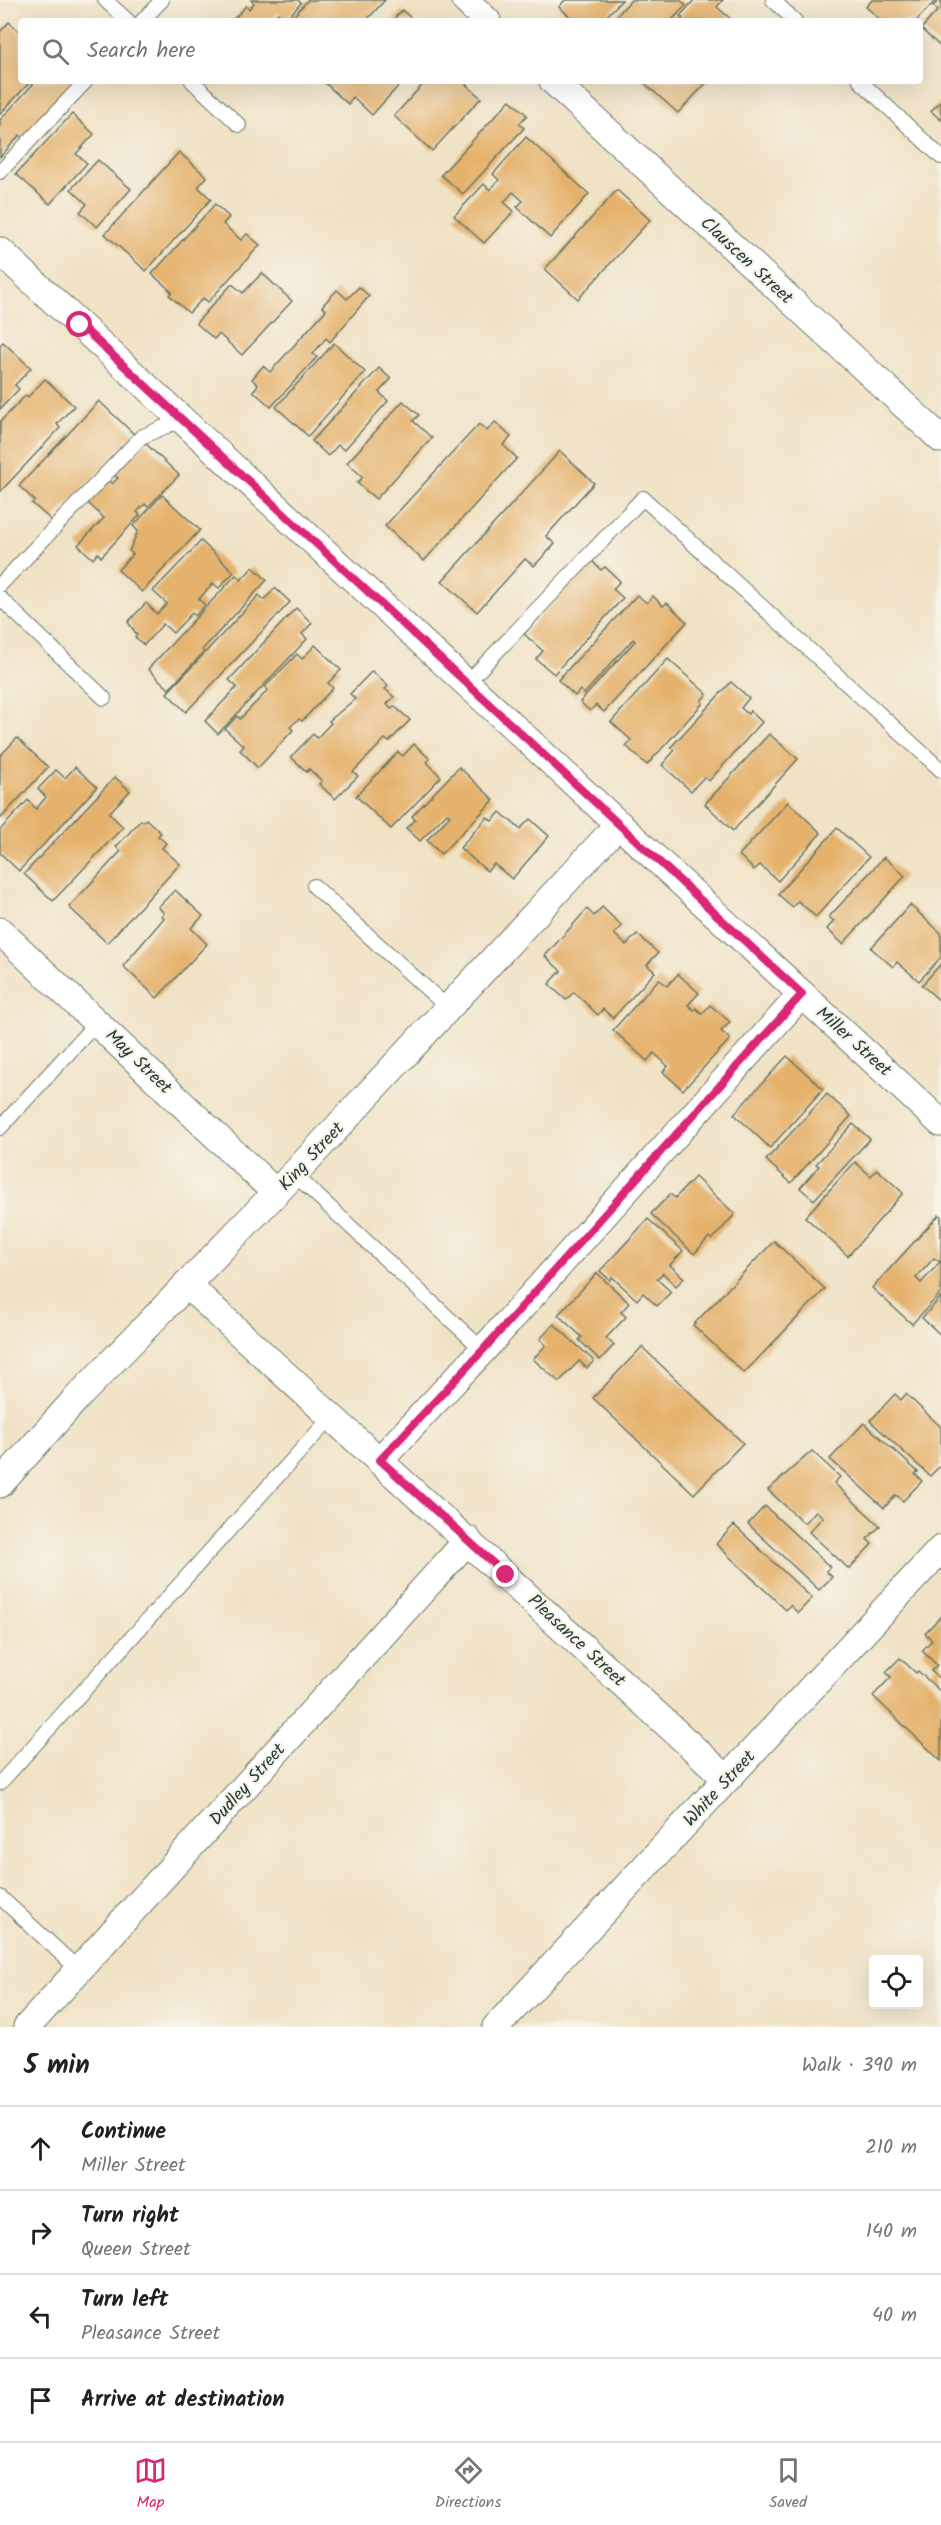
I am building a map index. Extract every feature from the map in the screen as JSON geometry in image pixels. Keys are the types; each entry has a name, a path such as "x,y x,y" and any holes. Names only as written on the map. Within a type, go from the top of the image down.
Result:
{"street":[{"path":"465,0 485,18"},
{"name":"Clauscen Street","path":"556,84 941,439"},
{"name":"Miller Street","path":"0,251 941,1123"},
{"name":"King Street","path":"0,1484 74,1401 285,1183 619,824"},
{"name":"May Street","path":"0,931 98,1022 285,1183"},
{"path":"380,1460 483,1350 802,994"},
{"name":"Pleasance Street","path":"186,1284 727,1779"},
{"name":"Dudley Street","path":"27,2027 468,1540"},
{"name":"White Street","path":"496,2027 941,1549"}],"lane":[{"path":"105,0 125,18"},
{"path":"145,18 162,0"},
{"path":"773,0 792,18"},
{"path":"0,172 83,84"},
{"path":"195,84 239,125"},
{"path":"863,84 941,157"},
{"path":"0,585 141,437 183,419"},
{"path":"467,683 643,498 941,770"},
{"path":"0,598 104,699"},
{"path":"314,886 448,1008"},
{"path":"0,1128 98,1022"},
{"path":"285,1183 483,1350"},
{"path":"0,1783 332,1416"},
{"path":"0,1897 79,1970"}],"building":[{"path":"251,0 298,0 301,3 288,18 284,18 278,13 274,18 235,18 246,6 249,9 254,3"},
{"path":"308,0 385,0 369,18 292,18"},
{"path":"565,0 622,0 605,18 572,18 559,7"},
{"path":"631,0 680,0 686,5 674,18 615,18"},
{"path":"694,0 723,0 717,7 730,18 683,18 680,16"},
{"path":"872,0 936,0 919,18 879,18 866,7"},
{"path":"941,0 941,47 923,31 923,27 938,10 933,6"},
{"path":"402,10 411,18 395,18"},
{"path":"9,22 18,30 18,84 28,84 0,114 0,32"},
{"path":"33,84 74,84 24,138 20,135 0,157 0,120"},
{"path":"326,84 400,84 372,115 353,97 348,104"},
{"path":"423,84 465,84 481,98 432,151 394,116"},
{"path":"645,84 705,84 678,113"},
{"path":"510,100 527,115 519,124 524,128 463,194 441,175"},
{"path":"941,101 941,120 931,111"},
{"path":"72,114 94,134 76,154 87,163 50,204 16,174"},
{"path":"526,137 589,194 550,238 517,207 523,201 513,192 504,202 514,211 484,243 454,216 484,184 490,190 499,180 493,174"},
{"path":"179,152 207,177 198,187 211,199 146,271 105,234"},
{"path":"98,160 131,189 97,227 80,212 87,204 71,189"},
{"path":"617,190 650,220 578,299 545,269"},
{"path":"215,204 229,217 223,224 241,240 247,234 260,245 208,302 203,298 189,313 169,295 172,292 152,274"},
{"path":"262,273 292,301 242,355 219,334 214,339 196,323 232,284 243,293"},
{"path":"359,287 369,296 330,342 326,338 313,354 317,357 271,407 253,391 258,385 252,379 263,366 270,372 326,310 322,306 337,290 347,299"},
{"path":"3,342 31,368 15,385 19,389 0,409 0,345"},
{"path":"334,343 365,372 308,436 276,407"},
{"path":"379,368 391,379 379,392 388,401 344,450 338,445 328,456 312,441"},
{"path":"45,379 74,406 57,424 60,428 0,492 0,422"},
{"path":"99,401 134,434 52,521 32,503 35,501 19,486"},
{"path":"403,401 419,415 413,421 432,438 376,499 357,483 363,477 347,463"},
{"path":"495,422 511,437 503,445 517,458 424,561 385,526 479,424 487,431"},
{"path":"144,442 179,475 148,507 145,504 137,512 140,515 101,557 98,553 93,559 78,545 104,518 87,502 108,480 112,484 118,478 113,474"},
{"path":"560,451 594,483 546,536 555,544 534,566 525,559 477,612 442,581"},
{"path":"162,495 200,530 142,592 118,570 133,554 129,551 138,531 133,526"},
{"path":"201,541 234,572 219,588 213,583 199,599 205,605 195,616 192,613 173,633 163,624 144,645 135,637 137,635 128,622 146,603 157,614 167,604 153,591"},
{"path":"591,560 601,570 605,567 620,581 613,589 623,598 554,674 536,659 543,651 524,634"},
{"path":"253,567 267,580 169,689 148,669 236,575 241,580"},
{"path":"275,588 290,602 186,712 167,693 259,595 264,600"},
{"path":"637,595 647,603 653,596 663,606 667,603 687,622 604,712 596,705 590,711 580,702 635,641 633,639 584,694 580,690 575,696 558,680"},
{"path":"296,608 312,623 302,634 307,639 218,734 205,721 237,687 229,680"},
{"path":"315,645 341,670 328,683 333,688 302,721 299,719 290,727 293,730 258,768 240,750 244,746 225,729 237,716 240,719 268,690 265,687 297,654 302,659"},
{"path":"668,659 707,694 701,701 703,703 647,765 626,746 631,740 611,722"},
{"path":"372,671 388,686 385,689 394,697 387,704 391,709 394,706 410,720 389,742 385,739 353,772 358,776 335,799 319,784 322,781 309,769 307,772 291,757 313,734 317,738 331,723 329,721 355,699 350,694"},
{"path":"731,682 749,698 741,708 748,714 750,711 762,722 709,781 704,777 691,791 662,765 675,750 671,747"},
{"path":"769,734 798,759 733,831 705,804"},
{"path":"17,738 48,767 0,819 0,756"},
{"path":"414,744 430,759 427,762 441,777 391,829 356,796 398,752 403,756"},
{"path":"75,767 97,787 19,871 0,853 0,830 28,800 36,809 46,797 38,789 56,770 65,778"},
{"path":"459,767 494,800 441,854 427,840 450,816 447,813 420,841 406,828 415,820 412,816"},
{"path":"115,777 130,791 109,813 123,827 53,901 24,874"},
{"path":"788,802 821,833 778,881 760,865 754,870 739,855"},
{"path":"500,812 520,829 530,819 549,836 512,879 494,864 487,871 460,848 487,817 492,821"},
{"path":"146,819 161,833 158,836 166,843 162,848 180,864 107,943 69,907 121,851 116,847 141,820 143,822"},
{"path":"837,828 869,857 816,917 798,901 792,907 778,894"},
{"path":"884,857 905,876 843,944 827,929 834,921 829,917"},
{"path":"175,890 203,916 191,928 207,944 157,998 123,966 164,918 161,916 164,913 158,907"},
{"path":"910,905 941,933 941,957 919,981 897,962 893,967 871,948"},
{"path":"602,907 622,926 614,934 626,945 637,934 658,953 647,965 655,972 613,1018 603,1009 598,1015 574,992 566,1000 549,984 561,971 545,956 587,909 594,916"},
{"path":"941,964 941,1002 922,985"},
{"path":"678,974 699,993 688,1005 694,1010 696,1008 702,1014 710,1005 730,1022 721,1031 730,1039 683,1090 663,1072 668,1066 654,1053 647,1061 613,1030 659,979 667,986"},
{"path":"787,1056 823,1089 770,1148 734,1114"},
{"path":"827,1094 851,1116 791,1183 766,1160"},
{"path":"853,1124 870,1139 814,1200 800,1188 819,1166 816,1164"},
{"path":"855,1162 871,1176 877,1169 903,1193 848,1256 805,1217"},
{"path":"695,1177 735,1214 712,1240 709,1237 694,1254 651,1214 670,1194 675,1198"},
{"path":"939,1215 941,1216 941,1293 912,1324 872,1288","holes":["934,1258 940,1262 921,1283 916,1278"]},
{"path":"648,1219 683,1251 670,1265 684,1278 676,1286 663,1273 657,1279 671,1292 657,1306 643,1293 637,1300 612,1277 610,1280 600,1271"},
{"path":"774,1241 825,1289 744,1373 693,1325"},
{"path":"597,1273 629,1303 621,1312 626,1317 606,1338 614,1345 600,1360 579,1340 582,1337 558,1315"},
{"path":"941,1297 941,1335 922,1318"},
{"path":"554,1324 594,1361 587,1368 579,1361 559,1382 533,1359 546,1345 540,1339"},
{"path":"642,1347 743,1443 694,1494 593,1398"},
{"path":"895,1394 901,1400 906,1394 941,1427 941,1465 930,1476 870,1421"},
{"path":"864,1423 918,1472 915,1474 922,1481 903,1501 896,1495 884,1508 830,1459"},
{"path":"812,1451 840,1477 834,1483 880,1526 867,1539 872,1544 849,1569 809,1532 823,1517 816,1511 804,1523 768,1490"},
{"path":"765,1506 830,1567 826,1571 832,1577 819,1590 748,1524"},
{"path":"734,1525 812,1598 798,1613 790,1605 786,1610 716,1544"},
{"path":"941,1616 941,1680 931,1671 937,1665 922,1651 932,1640 925,1633"},
{"path":"900,1658 941,1692 941,1761 873,1696 891,1677 886,1672"}],"route":[{"path":"80,325 802,994 483,1350 380,1460 506,1575"}]}
